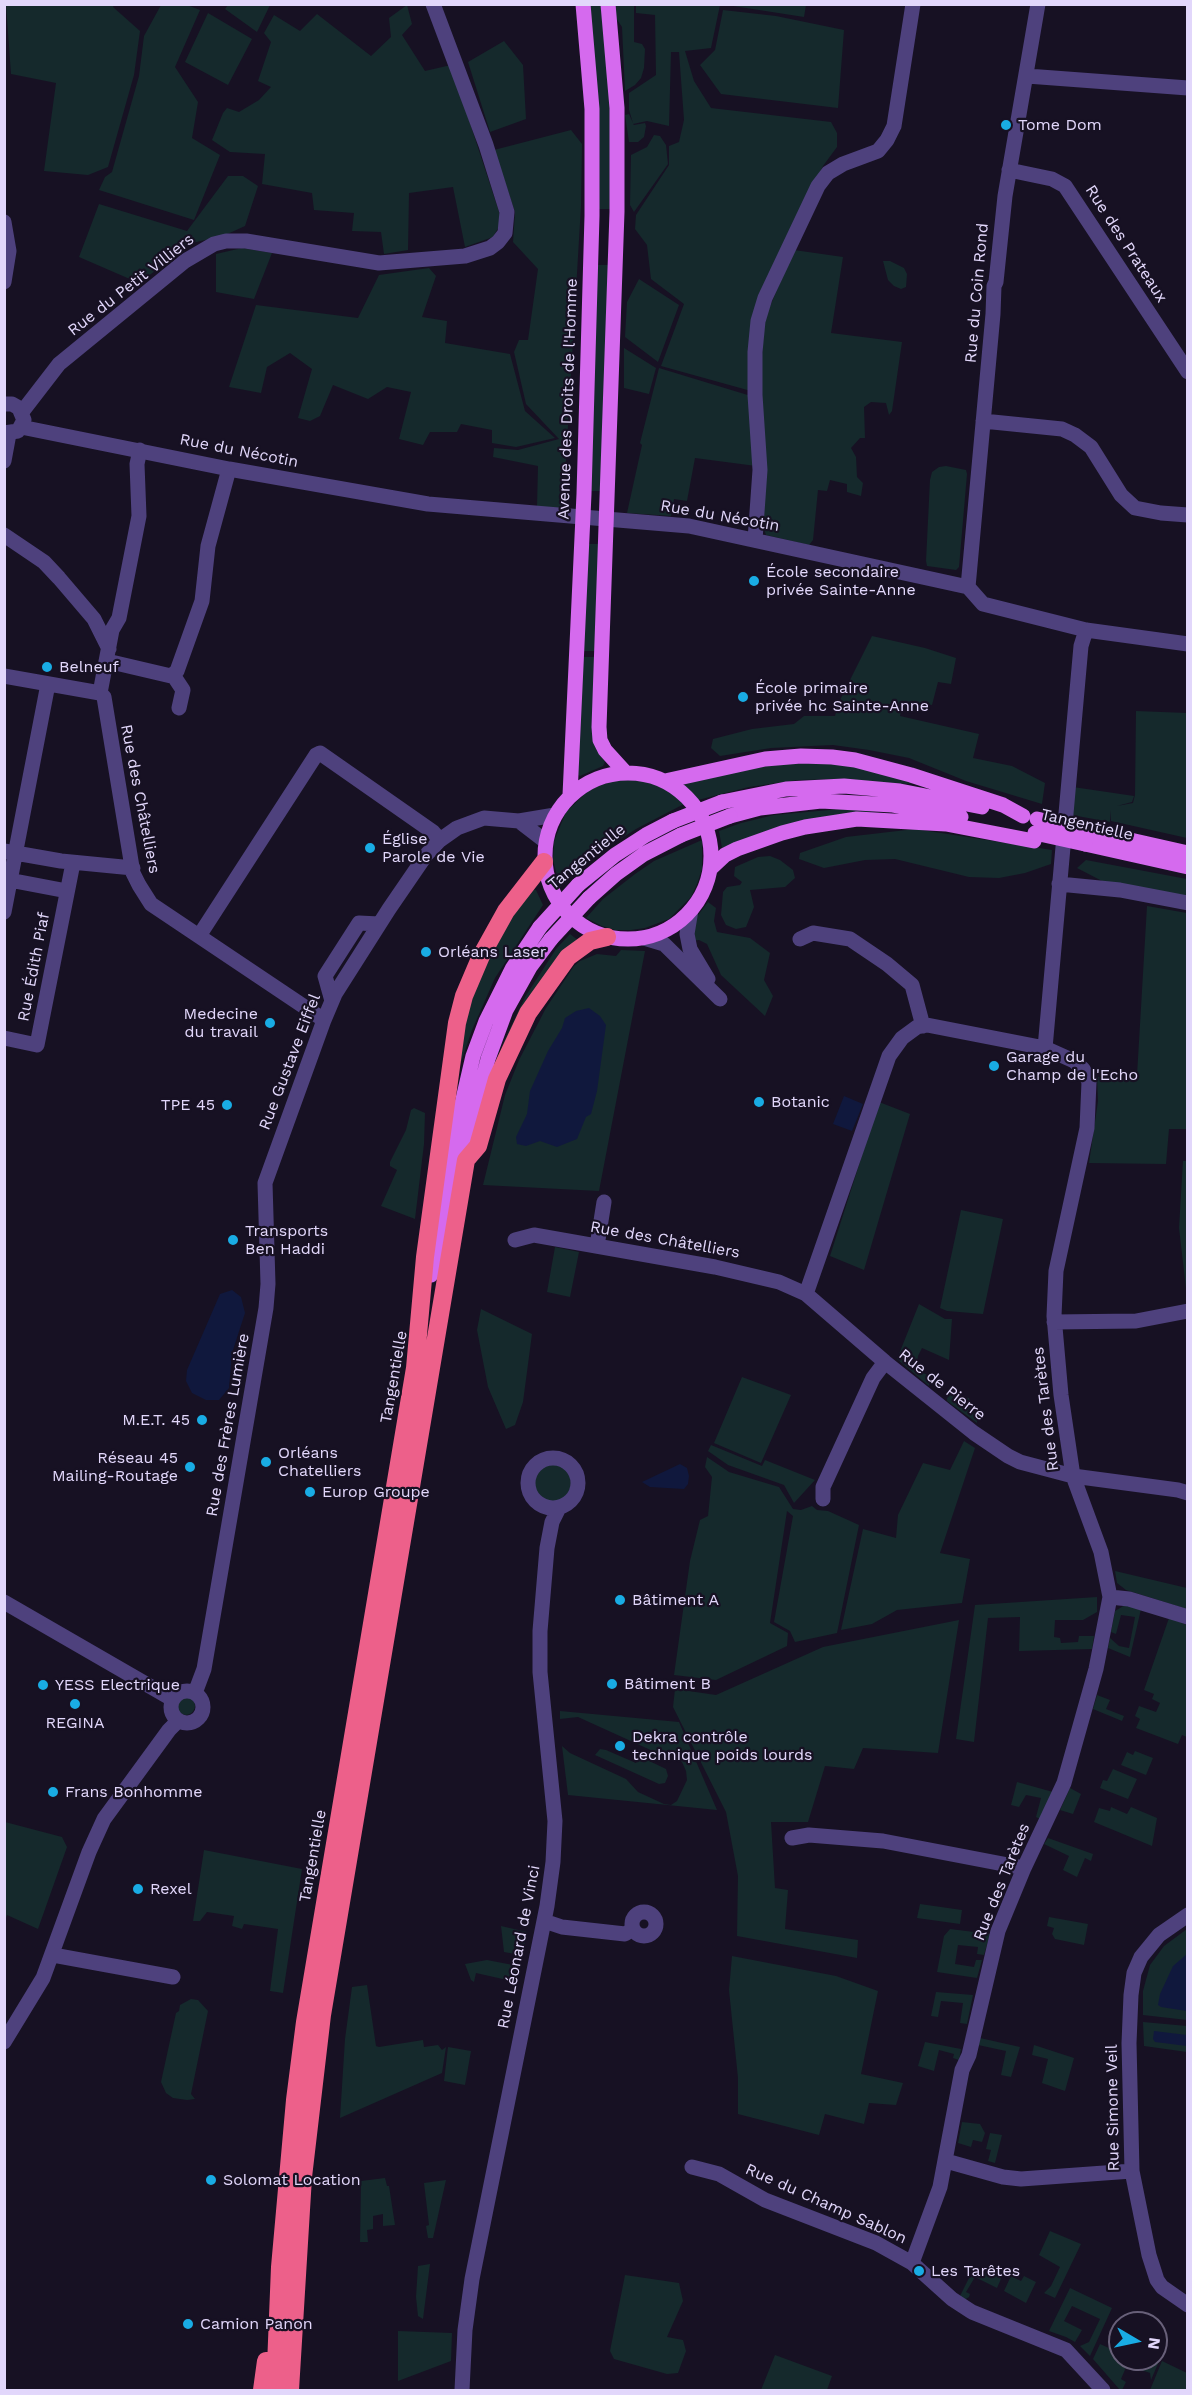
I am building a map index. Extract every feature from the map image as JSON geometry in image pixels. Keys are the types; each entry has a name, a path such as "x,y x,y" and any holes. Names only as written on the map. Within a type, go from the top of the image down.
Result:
{"highway":[{"path":"415,1368 425,1257 436,1192 457,1023 464,996 481,956 506,911 544,862"},
{"path":"466,1160 478,1146 497,1079 528,1013 568,957 590,941 608,937"},
{"name":"Tangentielle","path":"290,2391 303,2177 310,2103 334,1934 466,1160"},
{"name":"Tangentielle","path":"275,2391 280,2268 295,2100 415,1368"},
{"path":"302,2391 300,2327 304,2252 303,2177"},
{"path":"261,2391 270,2316 280,2268"}],"main road":[{"name":"Avenue des Droits de l'Homme","path":"570,795 583,518 592,234 592,109 583,4"},
{"path":"608,4 616,108 617,235 599,727 600,740 605,750 625,772"},
{"path":"592,234 617,235"},
{"path":"665,781 765,759 801,756 855,760 911,775 1003,805 1032,827 1085,837"},
{"path":"625,772 646,774 665,781 686,796 702,817 710,842 710,869 700,898 677,923 662,932 644,938 608,937 584,927 564,910 550,888 544,862 545,841 555,814 570,795 586,783 605,775 625,772"},
{"name":"Tangentielle","path":"415,1368 457,1125 473,1056 486,1021 507,977 540,927 578,885 615,855 673,821 722,802 786,789 818,786 872,787 938,797 1032,827"},
{"name":"Tangentielle","path":"466,1160 472,1122 488,1059 506,1011 530,968 551,939 589,898 616,874 644,854 681,835 729,816 793,803 856,801 1032,827"},
{"path":"710,869 737,849 782,833 857,819 1032,827 1085,837"},
{"name":"Tangentielle","path":"1085,837 1188,853"},
{"name":"Tangentielle","path":"1085,837 1188,867"}],"street":[{"name":"Rue du Petit Villiers","path":"14,427 59,364 185,261 214,244 246,242 379,263 465,256 490,248 498,242 508,224 507,212 486,145 433,4"},
{"path":"755,540 760,470 754,395 758,321 765,298 818,186 828,173 843,164 878,151 894,126 913,4"},
{"name":"Rue du Coin Rond","path":"968,587 994,286 1010,170 1038,4"},
{"path":"1027,76 1188,88"},
{"name":"Rue des Prateaux","path":"1010,170 1052,179 1065,186 1188,372"},
{"path":"4,222 9,251 4,282"},
{"name":"Rue du Nécotin","path":"4,405 16,406 14,427 229,469 428,504 665,523 755,540 968,587 983,604 1086,630 1188,644"},
{"path":"983,421 1062,429 1091,447 1121,495 1135,508 1188,515"},
{"path":"4,461 14,427"},
{"name":"Rue des Châtelliers","path":"140,450 137,464 139,516 118,618 112,630 100,693 103,696 133,868 139,885 152,904 324,1020"},
{"path":"173,675 177,671 202,601 208,546 229,469"},
{"path":"4,535 44,562 93,619 108,655 173,675 183,690 179,708"},
{"path":"1045,1048 1081,646 1086,630"},
{"path":"4,676 100,693"},
{"path":"4,912 10,851 48,684"},
{"path":"199,936 316,755 320,753 433,832 440,840"},
{"name":"Rue Gustave Eiffel","path":"272,1161 332,1001 379,924 426,855 440,840 457,828 484,818 519,821 555,814"},
{"path":"519,821 545,841"},
{"path":"10,851 73,863 133,868"},
{"name":"Rue Édith Piaf","path":"4,1038 37,1045 73,863"},
{"path":"8,880 67,891"},
{"path":"1059,884 1120,890 1188,903"},
{"path":"644,938 664,944 720,999 690,949 687,934 691,910"},
{"path":"800,939 813,933 850,939 887,964 912,985 923,1026 902,1038 889,1056 806,1294"},
{"name":"Rue des Tarètes","path":"912,2263 935,2204 946,2161 962,2070 969,2055 998,1931 1024,1868 1064,1783 1096,1669 1110,1598 1101,1552 1072,1476 1054,1322 1056,1271 1087,1128 1089,1082 1083,1070 1063,1055 1045,1048 945,1028 923,1026"},
{"name":"Rue des Frères Lumière","path":"195,1693 204,1669 267,1308 265,1183 272,1161"},
{"path":"597,1246 604,1202"},
{"name":"Rue des Châtelliers","path":"515,1240 534,1235 748,1274 779,1282 806,1294"},
{"name":"Rue de Pierre","path":"806,1294 885,1362 974,1433 1008,1456 1041,1469 1072,1476 1188,1493"},
{"path":"1054,1322 1136,1321 1188,1311"},
{"path":"823,1499 823,1486 873,1378 885,1362"},
{"name":"Rue Léonard de Vinci","path":"462,2391 464,2339 471,2279 544,1921 555,1841 540,1672 541,1600 552,1522 559,1508 573,1499 578,1482 572,1466 555,1458 537,1463 529,1473 528,1491 539,1505 546,1521 547,1548"},
{"path":"539,1505 552,1509 559,1508"},
{"path":"1110,1598 1129,1599 1188,1617"},
{"path":"4,1602 172,1699"},
{"path":"4,2042 43,1978 89,1852 104,1819 169,1730 178,1721 193,1722 201,1716 203,1706 195,1693 180,1692 172,1699 171,1711 178,1721"},
{"path":"792,1838 809,1835 883,1841 1024,1868"},
{"name":"Rue Simone Veil","path":"1188,1915 1151,1943 1141,1957 1134,1973 1129,2043 1132,2171 1149,2255 1157,2280 1162,2287 1188,2305"},
{"path":"544,1921 562,1927 626,1934 633,1929"},
{"path":"53,1955 173,1977"},
{"path":"946,2161 1004,2177 1020,2179 1132,2171"},
{"name":"Rue du Champ Sablon","path":"692,2167 718,2174 765,2200 876,2243 912,2263"},
{"path":"912,2263 952,2299 972,2312 1066,2350 1102,2391"}],"green space":[{"path":"727,4 806,5 804,17"},
{"path":"6,5 114,5 113,7 140,31 134,75 108,167 88,175 44,171 56,83 11,74"},
{"path":"161,5 187,5 200,10 175,67 198,102 192,138 220,155 194,220 99,190 105,177 112,172 139,76 144,36"},
{"path":"228,5 270,5 257,32 225,9"},
{"path":"407,5 412,24 402,35 425,71 451,65 502,221 493,237 465,247 453,187 409,193 408,250 384,254 381,232 352,231 354,213 314,210 312,193 262,184 265,154 230,152 212,140 227,108 239,112 259,100 271,87 258,81 271,42 264,33 274,15 300,31 317,14 371,56 391,37 389,18"},
{"path":"588,5 602,5 611,103 612,209 598,209"},
{"path":"615,5 634,5 634,42 642,44 645,49 641,78 625,91 622,27 616,18"},
{"path":"636,5 720,5 711,48 685,51 694,81 711,108 831,122 837,133 837,147 823,166 763,297 751,391 661,366 684,304 651,279 647,245 635,229 636,215 669,165 669,146 679,142 684,120 679,52 671,52 669,126 647,121 633,124 645,123 644,137 638,142 629,142 625,115 629,114 633,123 629,110 629,93 656,75 655,15 636,13"},
{"path":"723,10 776,16 844,30 838,108 721,94 700,65 715,50"},
{"path":"208,13 252,39 228,85 185,62"},
{"path":"504,41 523,65 526,119 490,132 468,62"},
{"path":"571,130 582,144 581,206 563,510 537,507 538,466 493,457 494,448 518,450 559,439 526,404 514,352 519,340 528,340 538,269 513,242 515,212 494,150"},
{"path":"654,135 660,136 666,145 668,164 634,212 630,205 631,155 647,147"},
{"path":"228,176 243,176 258,186 245,226 223,236 192,243 139,283 79,257 99,204 187,231"},
{"path":"242,248 272,253 254,299 216,292 216,254"},
{"path":"794,250 843,257 831,333 902,342 892,411 889,415 886,403 871,402 864,407 865,438 860,438 851,448 856,457 857,477 863,483 861,496 847,492 847,484 830,480 827,491 818,490 813,540 809,545 766,535 762,523 759,390 765,318"},
{"path":"883,261 890,261 904,268 907,274 906,287 901,289 888,280"},
{"path":"596,265 610,265 602,491 589,491"},
{"path":"429,268 436,276 422,317 447,321 445,343 510,354 525,411 555,438 516,447 492,443 492,430 461,424 457,432 430,432 423,445 399,439 411,392 387,387 368,399 333,385 320,416 310,421 298,418 312,369 290,353 267,367 261,393 229,387 256,305 358,318 379,275"},
{"path":"639,279 679,305 658,362 625,337 627,302"},
{"path":"624,348 656,368 649,394 624,388"},
{"path":"659,368 751,396 756,466 695,458 687,501 674,499 671,516 627,513 642,445 640,443"},
{"path":"939,467 966,470 967,474 959,567 956,570 927,566 926,561 930,480 932,472"},
{"path":"587,544 600,544 596,651 583,651"},
{"path":"872,636 925,648 956,658 951,684 938,682 932,705 903,702 900,716 979,734 973,758 1012,766 1045,783 1042,804 966,781 909,758 869,750 833,745 771,748 720,756 711,748 713,739 752,729 794,724 804,716 835,716 839,702"},
{"path":"582,657 596,657 598,751 605,762 603,766 580,776 578,775"},
{"path":"1136,711 1187,713 1187,838 1111,821 1110,810 1110,822 1072,815 1073,787 1134,796 1132,802 1117,806 1133,803 1135,795"},
{"path":"833,762 921,782 907,784 836,779 798,780 749,787 698,800 682,783 760,765"},
{"path":"626,778 655,784 670,790 684,804 636,829 608,847 560,887 553,860 554,841 566,812 589,790"},
{"path":"840,809 881,812 842,815 776,830 722,848 719,831 741,823 774,815"},
{"path":"915,829 1052,850 1051,864 1025,873 999,878 969,877 895,859 865,860 824,868 799,859 800,853 846,837"},
{"path":"702,840 702,869 697,884 691,897 669,919 645,928 615,930 586,918 603,899 654,861"},
{"path":"770,856 793,870 795,878 785,887 750,890 754,907 746,927 736,929 726,925 721,915 723,892 727,887 740,885 742,882 734,876 735,867 758,857"},
{"path":"1086,860 1187,879 1187,896 1102,881 1077,868"},
{"path":"532,889 536,890 543,905 495,978 472,1030 458,1071 460,1032 486,954"},
{"path":"708,902 716,908 714,921 717,932 750,938 770,953 764,980 773,996 765,1016 721,975 707,944 699,940 692,941 695,919"},
{"path":"1147,906 1187,913 1187,1129 1169,1129 1166,1164 1089,1163 1098,1101 1097,1077 1137,1075"},
{"path":"570,934 579,941 496,1063 525,997 556,949"},
{"path":"621,950 645,951 599,1191 483,1185 505,1095 519,1060 546,1008 574,966 580,961 597,954 616,956"},
{"path":"879,1102 910,1114 864,1270 830,1256"},
{"path":"414,1108 425,1113 424,1144 415,1219 381,1206 397,1170 390,1166 390,1162 406,1130 411,1110"},
{"path":"1183,1161 1188,1161 1187,1297 1179,1228"},
{"path":"961,1210 1003,1219 983,1314 947,1311 940,1308"},
{"path":"555,1247 579,1252 570,1297 547,1292"},
{"path":"919,1304 945,1319 952,1319 949,1360 922,1348 918,1356 916,1370 930,1376 929,1386 897,1359"},
{"path":"481,1309 532,1334 523,1402 515,1425 506,1429 488,1387 477,1330"},
{"path":"742,1377 791,1395 761,1463 714,1443"},
{"path":"948,1388 953,1389 955,1395 969,1398 971,1404 977,1407 977,1423 947,1401"},
{"path":"964,1441 975,1448 940,1553 970,1559 962,1603 897,1610 872,1624 841,1630 863,1529 896,1538 898,1515 923,1463 950,1470"},
{"path":"711,1445 762,1466 765,1460 815,1480 794,1503 784,1485 728,1465 708,1451"},
{"path":"707,1457 729,1472 779,1487 793,1509 801,1510 812,1506 817,1510 828,1511 859,1525 837,1633 795,1642 790,1631 774,1622 793,1516 787,1511 770,1623 788,1633 787,1646 716,1680 674,1675 690,1561 700,1520 708,1516 712,1477 705,1467"},
{"path":"552,1464 565,1470 571,1483 565,1496 552,1502 539,1496 533,1483 539,1470"},
{"path":"1115,1571 1187,1588 1187,1609 1126,1590 1117,1583"},
{"path":"1097,1597 1097,1612 1083,1620 1055,1620 1054,1637 1060,1638 1061,1643 1078,1642 1079,1636 1094,1636 1092,1649 1019,1651 1020,1617 988,1618 974,1742 956,1739 975,1605"},
{"path":"1125,1605 1141,1609 1130,1657 1108,1648 1110,1638 1119,1646 1129,1648 1135,1617 1121,1615 1116,1634 1111,1632 1115,1611"},
{"path":"1169,1618 1187,1625 1187,1737 1182,1735 1178,1744 1136,1728 1140,1719 1135,1716 1139,1706 1156,1712 1160,1703 1152,1699 1154,1694 1144,1690"},
{"path":"959,1620 938,1753 863,1748 854,1769 825,1766 808,1822 771,1822 775,1888 788,1890 785,1929 858,1940 857,1958 737,1936 738,1876 726,1812 673,1707 675,1689 716,1695 823,1647"},
{"path":"1097,1695 1110,1700 1106,1709 1124,1716 1122,1721 1093,1709"},
{"path":"186,1697 194,1702 195,1706 190,1714 186,1715 178,1710 177,1706 182,1698"},
{"path":"560,1711 679,1722 717,1810 568,1795 562,1746 570,1753 626,1779 638,1792 664,1804 671,1805 677,1801 687,1780 682,1762 675,1758 666,1757 578,1717 560,1719"},
{"path":"600,1749 636,1763 639,1756 666,1769 668,1776 665,1783 659,1784 595,1755"},
{"path":"1135,1751 1153,1758 1146,1775 1121,1765 1127,1752 1133,1755"},
{"path":"1113,1769 1137,1779 1128,1799 1100,1788 1103,1780 1107,1781"},
{"path":"1017,1782 1053,1792 1040,1819 1036,1817 1041,1798 1026,1795 1019,1807 1011,1805"},
{"path":"1070,1788 1081,1794 1073,1814 1060,1810"},
{"path":"1111,1807 1127,1814 1131,1807 1157,1818 1152,1846 1094,1822 1099,1808 1110,1811"},
{"path":"5,1822 62,1837 67,1847 38,1929 7,1915 5,1921"},
{"path":"1048,1838 1093,1854 1091,1861 1085,1858 1077,1877 1063,1870 1069,1856 1044,1844"},
{"path":"204,1850 302,1869 283,1993 270,1991 278,1929 244,1924 242,1929 232,1926 234,1916 207,1912 200,1921 193,1921"},
{"path":"920,1904 962,1910 960,1924 917,1918"},
{"path":"1049,1917 1088,1924 1084,1945 1055,1939 1052,1934 1054,1928 1047,1926"},
{"path":"501,1926 527,1932 523,1952 515,1954 504,1952"},
{"path":"950,1929 990,1934 984,1955 977,1954 978,1947 958,1945 955,1964 974,1967 976,1960 982,1960 977,1978 937,1972 944,1936"},
{"path":"1187,1929 1187,2020 1143,2015 1143,1991 1150,1965 1164,1946"},
{"path":"732,1956 836,1976 878,1991 861,2074 903,2083 896,2105 869,2103 864,2124 825,2114 819,2135 738,2114 738,2078 729,1990"},
{"path":"487,1960 513,1965 519,1970 516,1982 476,1973 474,1982 471,1980 465,1964"},
{"path":"367,1985 376,2046 423,2040 424,2047 438,2045 442,2050 446,2047 442,2073 340,2118 345,2039 352,1987"},
{"path":"936,1992 973,1995 967,2024 960,2023 963,2003 941,2001 938,2017 931,2016"},
{"path":"191,1999 198,2000 208,2011 191,2094 195,2099 187,2100 173,2098 166,2093 161,2082 176,2013 180,2005"},
{"path":"1143,2022 1187,2026 1187,2052 1144,2046"},
{"path":"980,2038 1020,2047 1011,2077 1001,2075 1006,2051 978,2045"},
{"path":"925,2042 961,2049 959,2060 953,2058 954,2054 939,2050 934,2071 918,2066"},
{"path":"1034,2045 1074,2058 1065,2091 1042,2083 1048,2059 1032,2055"},
{"path":"448,2047 471,2051 465,2085 444,2081"},
{"path":"962,2122 980,2124 985,2133 982,2142 973,2140 971,2147 958,2143"},
{"path":"990,2133 1002,2135 995,2163 988,2161 991,2150 986,2149"},
{"path":"385,2178 389,2186 395,2225 383,2226 383,2214 373,2216 373,2229 367,2230 368,2242 360,2242 361,2181"},
{"path":"446,2180 433,2238 428,2238 426,2226 429,2225 424,2183"},
{"path":"1050,2231 1081,2244 1055,2298 1044,2293 1051,2286 1060,2267 1039,2255"},
{"path":"430,2264 423,2319 418,2316 416,2297 418,2266"},
{"path":"990,2265 1004,2272 997,2288 975,2277 966,2292 970,2294 969,2297 964,2300 959,2298 974,2268 984,2274"},
{"path":"625,2275 679,2283 683,2301 667,2337 683,2340 686,2351 678,2373 667,2374 614,2359 610,2351"},
{"path":"1011,2276 1021,2281 1024,2276 1036,2282 1026,2303 1004,2291"},
{"path":"1070,2288 1112,2308 1108,2311 1108,2317 1090,2356 1080,2346 1089,2342 1100,2319 1072,2306 1064,2321 1082,2330 1075,2342 1049,2331"},
{"path":"398,2331 452,2333 451,2361 398,2381"},
{"path":"1100,2344 1108,2348 1108,2371 1124,2371 1121,2379 1126,2382 1122,2390 1120,2390 1093,2359"},
{"path":"775,2355 832,2376 827,2390 761,2390"},
{"path":"1168,2364 1187,2373 1187,2390 1150,2390 1158,2371 1168,2371"},
{"path":"1144,2371 1155,2371 1151,2380 1150,2373"}],"water":[{"path":"589,1008 600,1016 606,1025 597,1091 591,1114 586,1117 577,1139 557,1147 540,1141 526,1146 517,1144 516,1137 527,1114 530,1091 565,1018 576,1011"},
{"path":"844,1096 863,1104 852,1131 833,1124"},
{"path":"232,1290 241,1297 245,1313 232,1353 229,1388 219,1400 206,1400 192,1393 186,1381 187,1370 220,1294"},
{"path":"680,1464 687,1468 689,1476 688,1484 684,1489 650,1487 642,1482"},
{"path":"1187,1954 1187,2011 1161,2007 1158,2005 1160,1994 1173,1966"},
{"path":"1154,2031 1187,2035 1187,2046 1155,2042"}],"place":[{"name":"Tome Dom","path":"1006,125"},
{"name":"École secondaire privée Sainte-Anne","path":"754,581"},
{"name":"Belneuf","path":"47,667"},
{"name":"École primaire privée hc Sainte-Anne","path":"743,697"},
{"name":"Église Parole de Vie","path":"370,848"},
{"name":"Orléans Laser","path":"426,952"},
{"name":"Medecine du travail","path":"270,1023"},
{"name":"Garage du Champ de l'Echo","path":"994,1066"},
{"name":"Botanic","path":"759,1102"},
{"name":"TPE 45","path":"227,1105"},
{"name":"Transports Ben Haddi","path":"233,1240"},
{"name":"M.E.T. 45","path":"202,1420"},
{"name":"Orléans Chatelliers","path":"266,1462"},
{"name":"Réseau 45 Mailing-Routage","path":"190,1467"},
{"name":"Europ Groupe","path":"310,1492"},
{"name":"Bâtiment A","path":"620,1600"},
{"name":"Bâtiment B","path":"612,1684"},
{"name":"YESS Electrique","path":"43,1685"},
{"name":"REGINA","path":"75,1704"},
{"name":"Dekra contrôle technique poids lourds","path":"620,1746"},
{"name":"Frans Bonhomme","path":"53,1792"},
{"name":"Rexel","path":"138,1889"},
{"name":"Solomat Location","path":"211,2180"},
{"name":"Les Tarêtes","path":"919,2271"},
{"name":"Camion Panon","path":"188,2324"}]}
